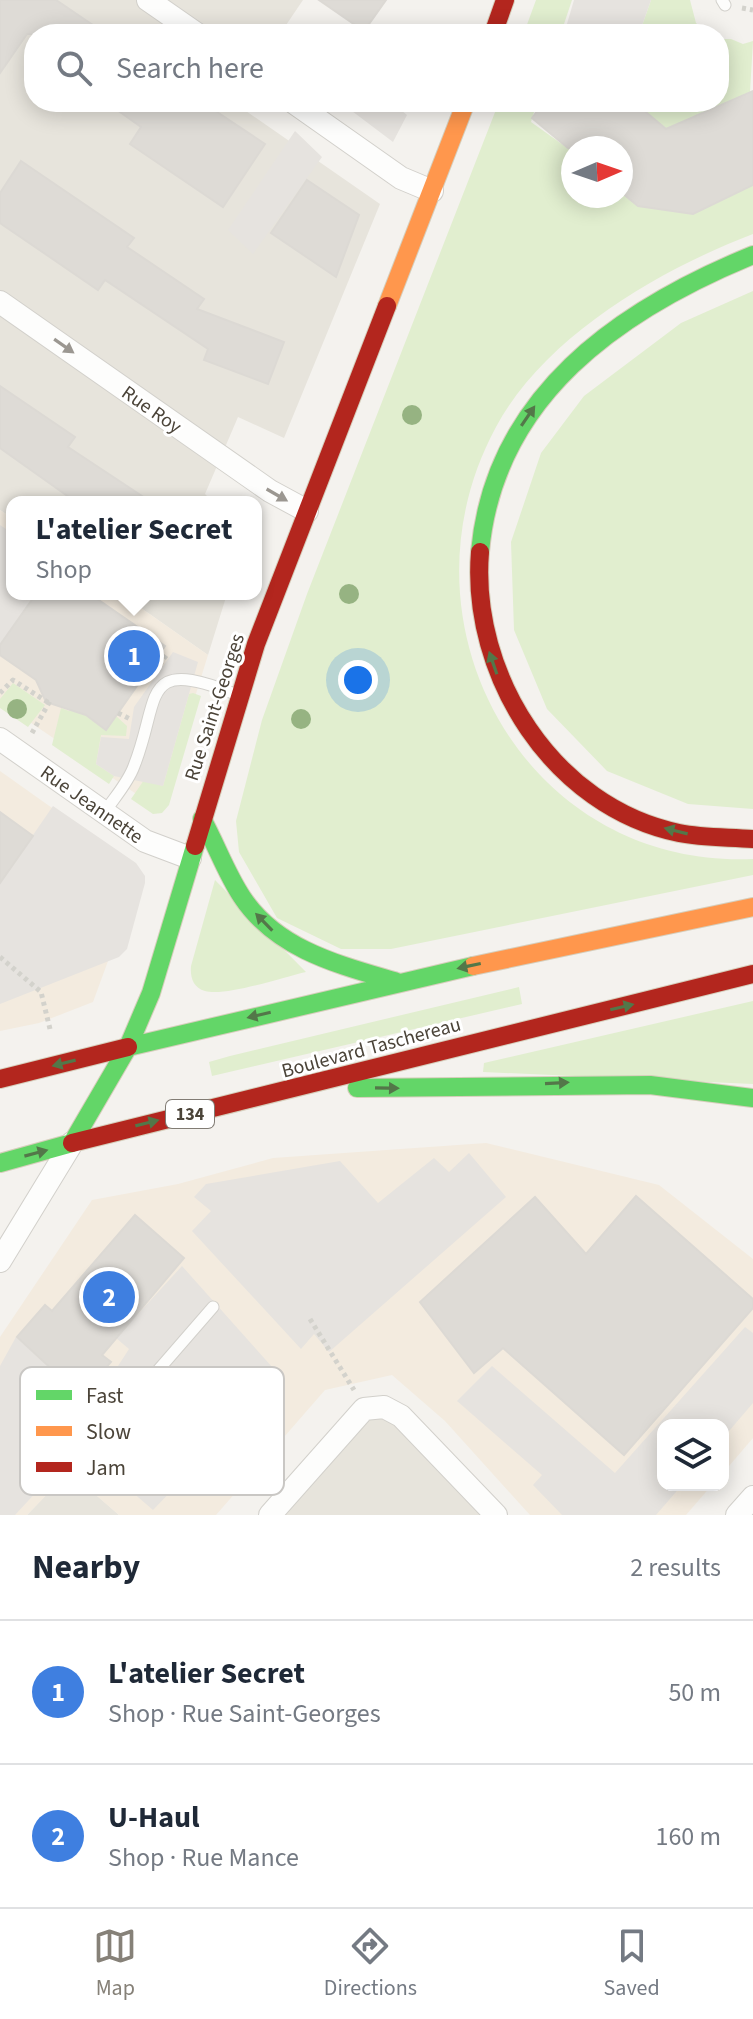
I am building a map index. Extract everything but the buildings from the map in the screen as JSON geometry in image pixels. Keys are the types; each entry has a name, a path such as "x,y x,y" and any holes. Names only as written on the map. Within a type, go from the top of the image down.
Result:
{"main road":[{"path":"497,24 505,0"},
{"name":"Rue Saint-Georges","path":"72,1143 128,1047 151,993 239,695 462,112"},
{"path":"753,255 697,279 643,310 573,364 540,397 510,442 490,487 479,537 477,585 485,636 502,686 537,745 567,777 606,804 649,823 698,836 753,839"},
{"path":"202,819 243,897 273,932 317,957 397,982"},
{"path":"0,1079 397,982 753,907"},
{"name":"Boulevard Taschereau","path":"0,1163 753,974"},
{"path":"309,1087 479,1089 624,1082 691,1086 753,1098"}],"street":[{"path":"148,0 183,24"},
{"path":"307,112 401,178 432,191"},
{"name":"Rue Roy","path":"0,302 270,491 307,511"},
{"name":"Rue Jeannette","path":"0,739 145,841 190,858"},
{"path":"0,1261 72,1143"},
{"path":"270,1515 364,1409 384,1407 401,1416 496,1515"},
{"path":"737,1515 753,1497"}],"lane":[{"path":"104,813 130,775 150,705 169,682 187,678 239,695"},
{"path":"161,1367 213,1307"}],"path":[{"path":"0,693 13,680 50,701 32,733"},
{"path":"118,713 132,720"},
{"path":"0,957 41,992 50,1029"},
{"path":"310,1319 345,1372 364,1409"}],"shaded area":[{"path":"0,0 303,0 287,24 24,24 24,112 247,112 380,204 284,438 238,417 205,494 207,496 6,496 6,514 0,510"},
{"path":"574,0 651,0 643,24 567,24"},
{"path":"353,112 403,112 407,115 393,142"},
{"path":"295,131 322,157 253,254 228,230"},
{"path":"0,510 6,514 6,600 130,600 208,655 160,810 0,702"},
{"path":"0,525 6,529 6,600 32,600 0,645"},
{"path":"130,600 225,600 208,655"},
{"path":"173,652 198,662 163,786 114,776 96,764 101,737 129,739 134,707"},
{"path":"0,771 141,871 93,1002 39,1023 0,1031"},
{"path":"53,806 136,863 145,876 145,883 127,949 119,957 0,1004 0,883"},
{"path":"486,1143 659,1185 753,1259 753,1438 729,1466 729,1419 657,1419 657,1491 707,1491 686,1515 530,1515 445,1421 392,1375 325,1390 284,1437 284,1367 20,1367 20,1495 47,1495 27,1515 0,1515 0,1337 92,1200 178,1184 273,1158"},
{"path":"469,1153 506,1197 329,1352 314,1334 301,1349 192,1231 211,1211 194,1197 206,1184 340,1161 378,1203 434,1158 449,1172"},
{"path":"182,1266 272,1367 119,1367 129,1349 116,1338"},
{"path":"745,1327 753,1333 753,1403 729,1431 729,1419 663,1419"},
{"path":"16,1337 49,1367 20,1367 20,1495 34,1495 15,1515 0,1515 0,1366"},
{"path":"492,1366 615,1473 657,1426 657,1491 677,1491 656,1515 562,1515 533,1485 542,1475 457,1401"},
{"path":"384,1407 496,1515 270,1515 364,1409"},
{"path":"46,1495 96,1495 119,1515 27,1515"},
{"path":"96,1495 233,1495 216,1515 119,1515"},
{"path":"136,1495 167,1495 153,1510"}],"green space":[{"path":"536,0 572,0 564,24 527,24"},
{"path":"651,0 690,0 697,24 643,24"},
{"path":"729,39 743,44 753,41 750,92 729,102"},
{"path":"495,112 534,112 531,122 561,143 561,208 633,208 633,202 638,206 693,214 753,185 753,234 680,267 608,310 574,335 517,394 496,427 467,502 459,578 470,652 499,720 543,778 601,823 672,851 753,859 753,875 391,949 341,949 277,918 239,852 236,821 262,720 307,594"},
{"path":"646,112 706,112 667,130"},
{"path":"753,291 753,809 688,804 607,771 547,709 514,630 511,542 541,453 584,396 681,323"},
{"path":"13,683 45,705 28,727 0,708 0,699"},
{"path":"189,694 201,696 169,805 162,813 153,814 131,799 144,780 163,786"},
{"path":"73,706 106,730 116,716 127,726 126,736 101,735 96,764 114,776 109,784 52,745 61,708 69,711"},
{"path":"215,880 306,972 226,991 205,991 195,985 191,966"},
{"path":"519,987 522,1004 212,1076 209,1062"},
{"path":"753,1001 753,1084 483,1072 484,1063"}],"traffic: fast":[{"path":"480,552 490,497 510,448 537,404 572,366 611,332 703,277 753,255"},
{"path":"202,819 242,897 273,930 291,943 332,962 397,982"},
{"path":"0,1163 72,1143 128,1047 151,993 195,846"},
{"path":"128,1047 473,966"},
{"path":"357,1088 650,1085 753,1098"}],"traffic: slow":[{"path":"387,306 462,112"},
{"path":"473,966 753,907"}],"traffic: jam":[{"path":"497,24 505,0"},
{"path":"195,846 256,644 387,306"},
{"path":"480,552 481,598 489,644 505,688 528,729 558,765 593,795 634,819 688,835 753,839"},
{"path":"72,1143 753,974"},
{"path":"0,1079 128,1047"}],"place":[{"name":"L'atelier Secret","path":"134,656"},
{"name":"U-Haul","path":"109,1297"}]}
